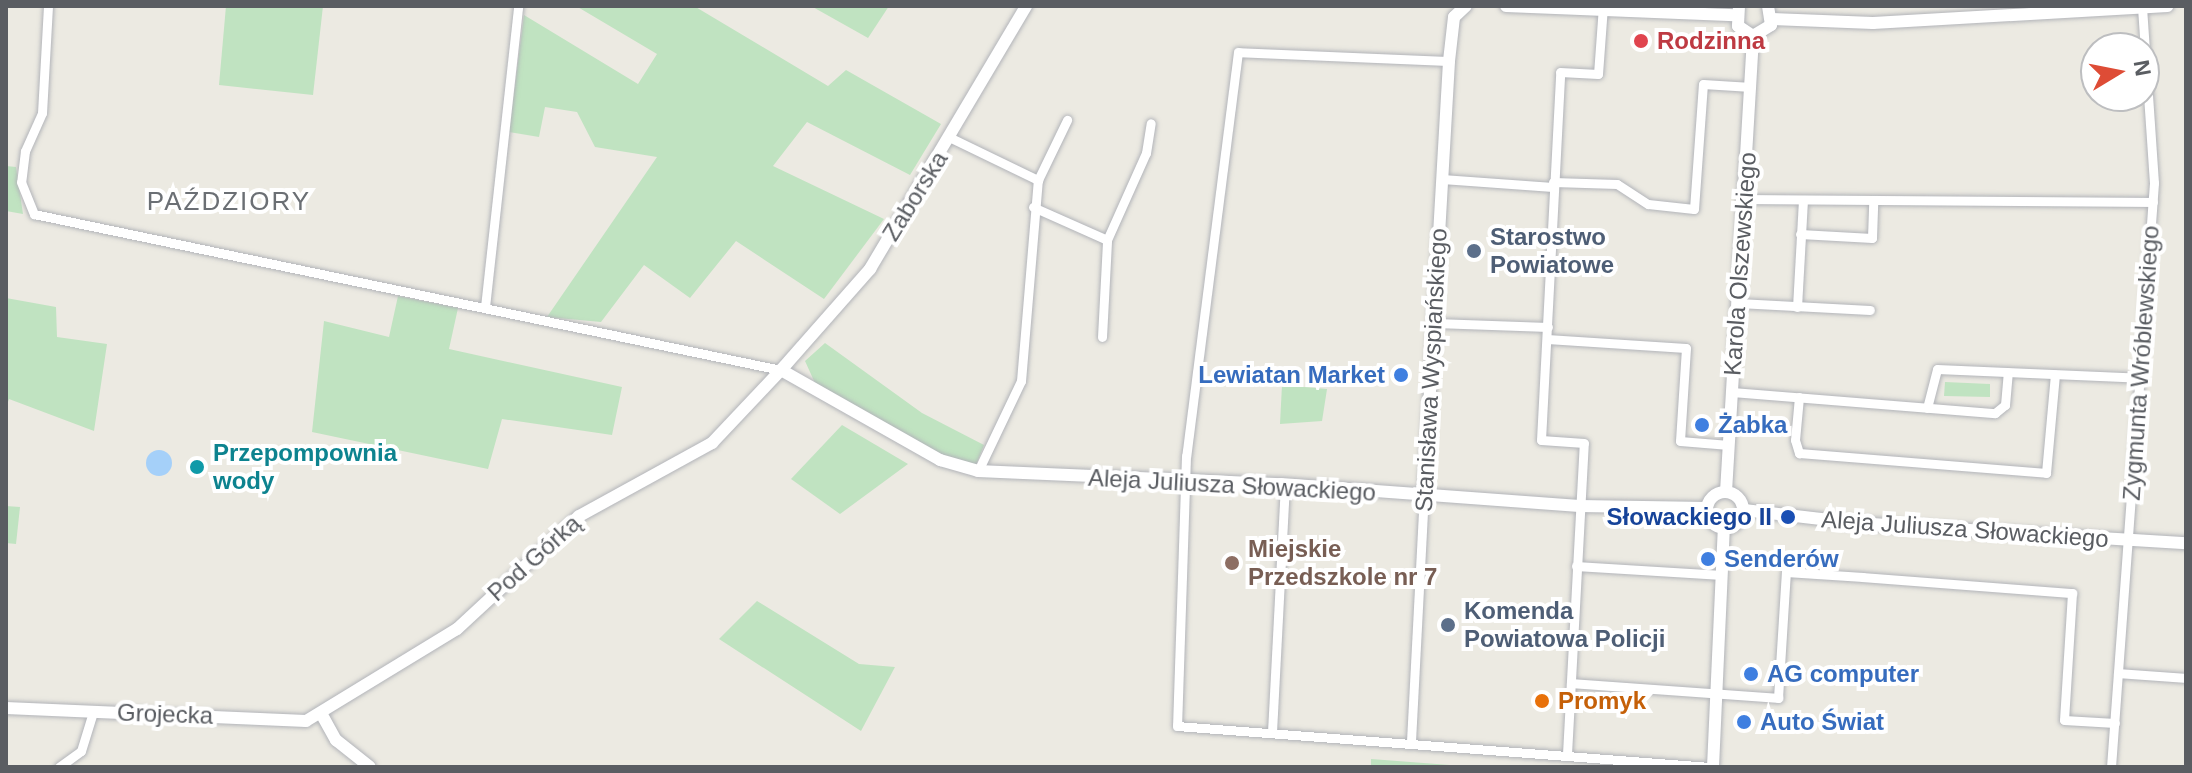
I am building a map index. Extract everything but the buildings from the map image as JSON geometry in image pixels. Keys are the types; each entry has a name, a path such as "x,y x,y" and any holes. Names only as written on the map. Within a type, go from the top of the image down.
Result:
{"street":[{"path":"48,6 42,113 25,151 21,182 34,214 781,370"},
{"path":"485,307 518,6"},
{"name":"Zaborska","path":"781,370 870,269 951,138 1026,6"},
{"name":"Stanisława Wyspiańskiego","path":"1411,741 1449,61 1454,17 1466,6"},
{"path":"1506,6 1737,11 1742,32 1753,36 1768,29 1772,19 1768,6"},
{"path":"1772,19 1873,23 2168,6"},
{"path":"1567,754 1584,443 1541,440 1553,184 1560,72 1598,74 1603,8"},
{"name":"Zygmunta Wróblewskiego","path":"2111,767 2153,202 2142,8"},
{"name":"Karola Olszewskiego","path":"1726,492 1753,36"},
{"path":"1449,61 1238,52 1220,168 1185,481 1177,726 1411,741 1712,767 1724,528"},
{"path":"1442,179 1617,184 1648,204 1694,209 1703,84 1751,87"},
{"path":"978,471 1021,381 1033,207 1038,180 1067,120"},
{"path":"1102,337 1107,240 1146,153 1151,123"},
{"path":"951,138 1038,180"},
{"path":"1744,199 1873,203 2153,202"},
{"path":"1797,307 1803,201"},
{"path":"1800,234 1872,238 1873,203"},
{"path":"1033,207 1107,240"},
{"path":"1738,303 1870,310"},
{"path":"1435,323 1548,327"},
{"path":"1547,339 1686,348 1680,441 1729,445"},
{"path":"1927,408 1937,369 2140,378"},
{"name":"Aleja Juliusza Słowackiego","path":"781,370 940,460 978,471 1285,485 1579,506 1707,508"},
{"name":"Pod Górką","path":"322,715 457,629 579,516 712,443 781,370"},
{"path":"1732,392 2000,412 2005,405 2008,372"},
{"path":"1799,397 1795,440 1799,453 2046,473 2055,374"},
{"path":"1272,732 1285,485"},
{"path":"1726,492 1740,500 1744,510 1735,526 1724,528 1710,519 1707,508 1716,495 1726,492"},
{"name":"Aleja Juliusza Słowackiego","path":"1744,510 1855,523 2186,543"},
{"path":"1576,566 1722,575"},
{"path":"1571,683 1778,698 1786,572 2072,593 2064,720 2115,723"},
{"path":"2118,673 2186,678"},
{"name":"Grojecka","path":"6,708 290,722 322,715"},
{"path":"59,767 81,751 93,712"},
{"path":"322,715 336,740 370,767"}],"green space":[{"path":"226,6 323,6 313,95 219,85"},
{"path":"576,6 694,6 828,86 846,70 941,124 910,175 807,122 773,166 884,219 824,299 736,241 690,298 644,265 601,322 547,317 657,157 595,147 577,112 545,107 539,137 509,132 524,15 638,84 657,54"},
{"path":"811,6 889,6 868,38"},
{"path":"6,166 16,167 23,214 6,211"},
{"path":"398,296 458,308 449,349 622,387 612,435 502,419 488,469 312,432 324,321 389,337"},
{"path":"6,298 56,307 57,337 107,344 94,431 9,399 6,408"},
{"path":"825,343 922,413 984,445 976,465 942,455 815,383 805,361"},
{"path":"1945,382 1990,384 1990,397 1944,396"},
{"path":"1282,385 1327,389 1322,421 1280,424"},
{"path":"842,425 908,464 840,514 791,479"},
{"path":"6,506 20,507 16,544 6,543"},
{"path":"757,601 859,664 895,667 861,731 719,639"},
{"path":"1371,759 1463,766 1463,767 1371,767"}],"water":[{"path":"159,450 168,454 172,463 168,472 159,476 150,472 146,463 150,454"}],"place":[{"name":"Rodzinna","path":"1641,41"},
{"name":"Starostwo Powiatowe","path":"1474,251"},
{"name":"Lewiatan Market","path":"1401,375"},
{"name":"Żabka","path":"1702,425"},
{"name":"Przepompownia wody","path":"197,467"},
{"name":"Słowackiego II","path":"1788,517"},
{"name":"Senderów","path":"1708,559"},
{"name":"Miejskie Przedszkole nr 7","path":"1232,563"},
{"name":"Komenda Powiatowa Policji","path":"1448,625"},
{"name":"AG computer","path":"1751,674"},
{"name":"Promyk","path":"1542,701"},
{"name":"Auto Świat","path":"1744,722"}],"district":[{"name":"PAŹDZIORY","path":"229,202"}]}
